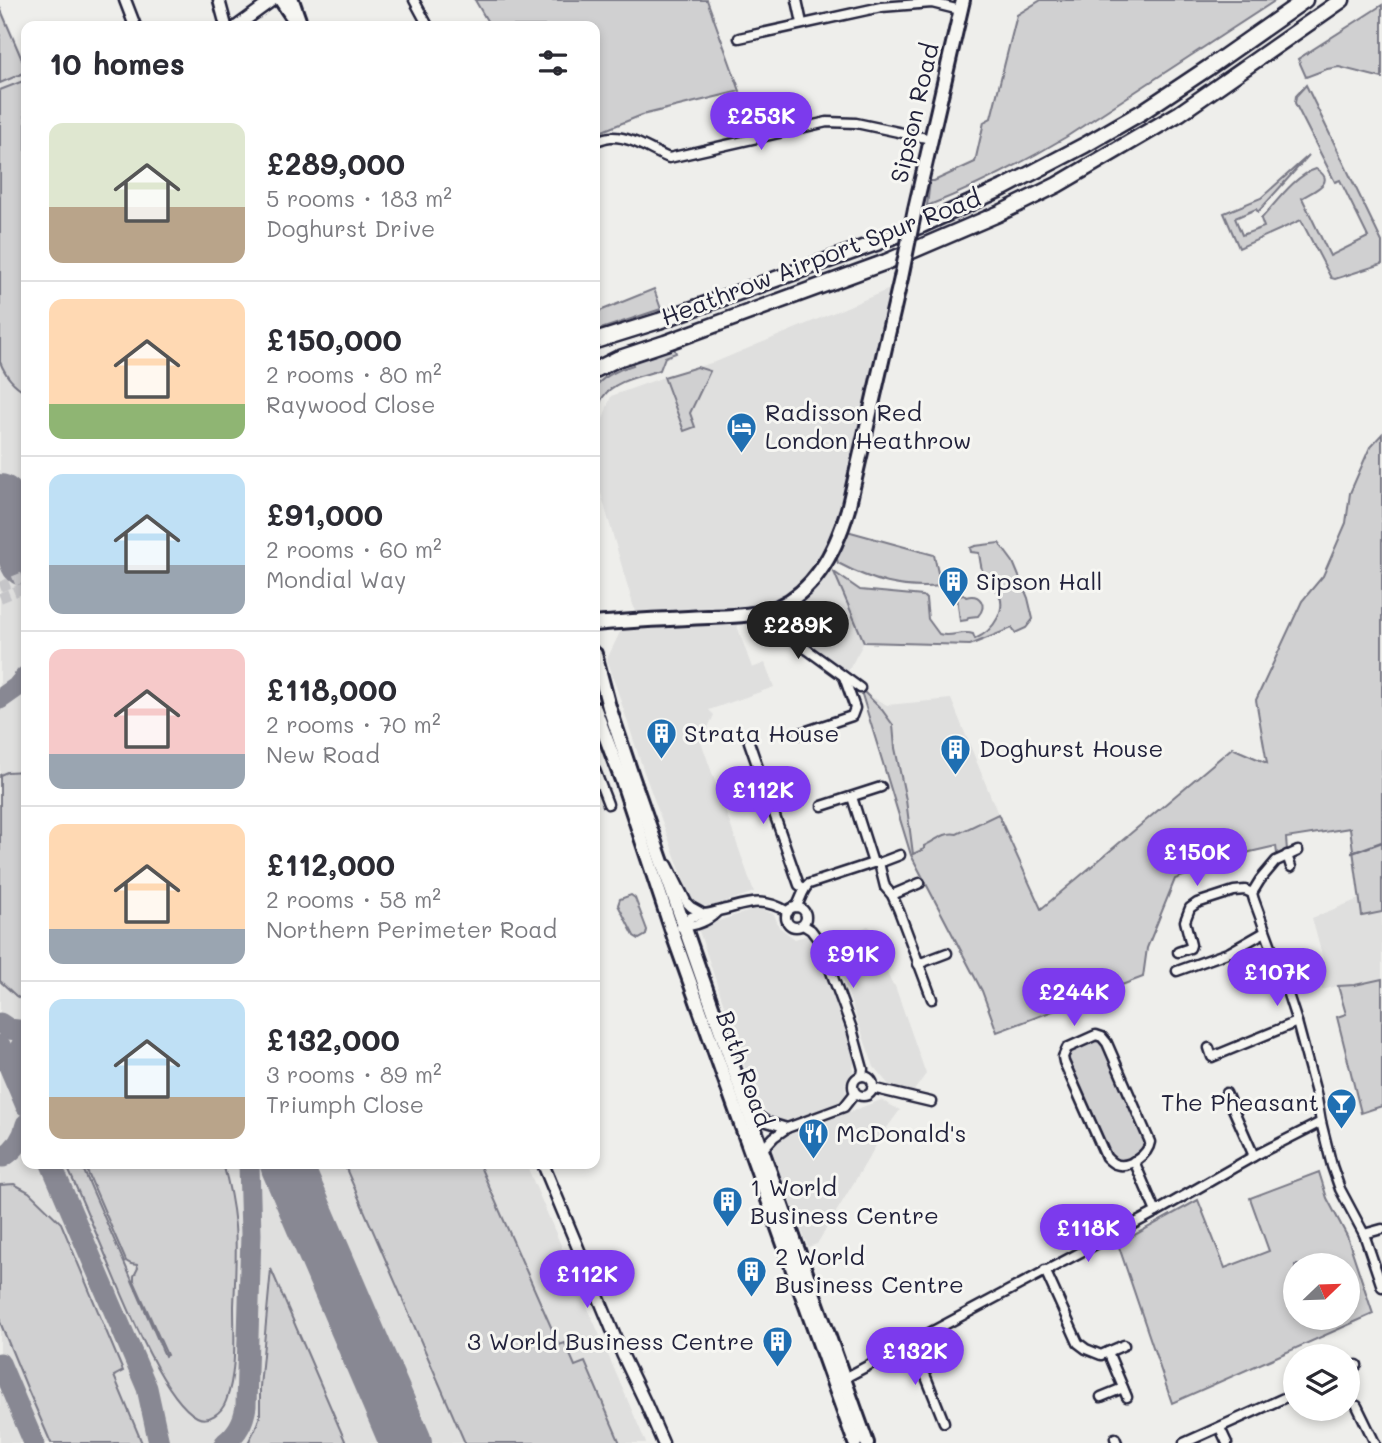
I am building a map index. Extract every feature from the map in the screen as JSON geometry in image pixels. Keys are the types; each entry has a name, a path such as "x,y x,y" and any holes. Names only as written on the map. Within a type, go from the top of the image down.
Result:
{"highway":[{"name":"Heathrow Airport Spur Road","path":"600,340 649,325 878,242 1003,188 1142,112 1305,0"},
{"name":"Heathrow Airport Spur Road","path":"600,368 886,262 976,224 1057,185 1180,113 1342,0"}],"main road":[{"path":"281,0 298,21"},
{"path":"292,0 298,21"},
{"name":"Sipson Road","path":"600,624 766,611 796,595 827,561 842,529 961,5"},
{"name":"Bath Road","path":"600,673 657,848 678,928 855,1443"},
{"name":"Bath Road","path":"600,722 747,1108 867,1443"}],"street":[{"path":"124,0 133,21"},
{"path":"219,0 225,21"},
{"path":"244,21 273,0"},
{"path":"414,0 425,21"},
{"path":"797,0 802,23"},
{"path":"738,38 880,3 961,5"},
{"path":"262,7 278,10 298,21"},
{"path":"600,140 610,137 632,140 669,158 827,122 856,122 931,139"},
{"path":"766,611 769,622 860,688"},
{"path":"798,734 852,716 855,708 844,677"},
{"path":"749,742 799,885 804,888"},
{"path":"600,783 608,804"},
{"path":"822,806 881,787"},
{"path":"852,797 932,999"},
{"name":"Bath Road","path":"657,848 687,902 697,912 704,913"},
{"path":"1298,851 1274,863 1252,893 1297,1022 1340,1189 1364,1234 1382,1287"},
{"path":"862,1076 862,1061 820,942 811,930 803,925 795,927 789,924 787,918 809,884 900,855"},
{"path":"1287,855 1291,867"},
{"path":"891,895 920,883"},
{"path":"1178,952 1191,946 1185,921 1190,908 1196,903 1234,891 1245,890 1252,893"},
{"path":"678,928 691,917 747,902 769,903 792,910 802,909 806,920 803,925"},
{"path":"678,928 696,925 717,912"},
{"path":"1177,971 1230,952 1265,932"},
{"path":"918,964 947,953"},
{"path":"1209,1048 1212,1056 1297,1022"},
{"path":"1096,1035 1107,1042 1150,1139 1147,1152 1134,1161 1120,1165 1106,1157 1064,1062 1064,1052 1072,1044 1096,1035"},
{"path":"862,1076 870,1079 872,1088 869,1093 864,1096 855,1093 854,1080 862,1076"},
{"path":"872,1088 931,1102"},
{"path":"762,1150 787,1128 844,1107 855,1093"},
{"path":"1226,1093 1254,1156"},
{"path":"747,1108 767,1122 787,1128"},
{"path":"843,1378 1321,1122"},
{"path":"1134,1161 1156,1212"},
{"path":"545,1169 623,1356 663,1443"},
{"path":"1364,1234 1382,1229"},
{"path":"1045,1270 1078,1343 1101,1354 1124,1345"},
{"path":"912,1342 934,1384 944,1422"},
{"path":"1101,1397 1125,1393 1108,1352"},
{"path":"1184,1443 1283,1399"},
{"path":"1360,1412 1375,1443"},
{"path":"1220,1428 1227,1443"}],"shaded area":[{"path":"475,0 707,0 740,91 642,115 600,132 600,21 487,21"},
{"path":"1041,0 1276,0 1066,137 998,174 927,206 930,181 975,162 984,122 991,118 1017,15"},
{"path":"0,4 21,52 21,1169 528,1169 646,1443 0,1443"},
{"path":"1382,5 1382,78 1339,67 1306,77 1298,59"},
{"path":"0,8 21,57 21,74 0,83"},
{"path":"21,82 21,389 10,380 0,362 0,90"},
{"path":"1306,85 1382,242 1382,264 1335,279 1331,278 1301,220 1239,248 1224,213 1261,198 1309,155 1258,212 1256,209 1235,218 1242,235 1264,227 1261,219 1279,198 1293,183 1316,169 1325,178 1324,182 1302,198 1330,256 1368,237 1340,180 1335,182 1295,103 1296,96"},
{"path":"892,288 837,519 828,546 821,557 807,574 783,595 758,608 661,616 636,615 600,490 600,427 611,396 718,361"},
{"path":"654,289 661,309 600,329 600,311"},
{"path":"674,348 676,353 665,357 660,370 614,386 600,404 600,382 605,377 633,365 635,360"},
{"path":"697,367 710,371 690,413 695,427 684,431 664,377"},
{"path":"1382,434 1382,912 1362,916 1350,828 1286,838 1287,850 1277,854 1276,846 1250,852 1175,879 1147,948 1143,977 997,1032 982,991 911,855 860,688 893,725 913,854 940,837 957,834 998,814 1041,909 1232,748 1267,763 1256,700 1302,601 1323,576 1346,523 1350,493 1370,447"},
{"path":"847,531 934,555 941,586 913,587 887,583 838,563 836,555"},
{"path":"999,543 1013,562 1028,598 1033,619 1026,628 1015,633 1012,628 970,645 864,642 834,572 860,590 923,596 926,599 928,619 939,634 969,633 973,634 975,639 988,630 998,618 1001,603 995,588 984,576 979,553 971,552 970,548"},
{"path":"830,570 834,572 864,642 846,675 783,628 794,606"},
{"path":"957,596 979,598 982,608 978,616 960,621"},
{"path":"736,623 752,668 765,663 774,687 709,710 714,715 705,734 698,733 754,892 710,907 698,905 691,900 644,772 607,659 621,630"},
{"path":"860,688 887,705 951,699 998,814 911,856"},
{"path":"21,771 21,999 0,981 0,775"},
{"path":"1382,842 1382,979 1322,990 1319,980 1314,976 1290,982 1284,968 1298,967 1323,959 1312,918 1359,899 1352,853"},
{"path":"631,895 635,898 647,930 646,935 639,939 634,936 618,905 620,899"},
{"path":"763,907 765,911 774,914 779,927 795,939 811,934 855,1055 853,1071 845,1083 846,1093 839,1104 789,1121 772,1119 760,1103 747,1073 699,931 708,924"},
{"path":"868,926 895,986 926,1074 913,1092 889,1085 874,1067 829,941"},
{"path":"1382,979 1382,1106 1361,1113 1337,1017 1346,1014 1338,986"},
{"path":"1089,1039 1099,1039 1104,1043 1147,1144 1130,1159 1120,1160 1109,1156 1067,1059 1069,1050"},
{"path":"881,1100 900,1110 817,1244 808,1247 773,1153 774,1146 780,1138"},
{"path":"68,1169 83,1169 165,1356 167,1355 134,1281 137,1265 126,1261 86,1169 224,1169 235,1226 236,1256 232,1378 230,1390 221,1409 206,1419 197,1417 183,1406 169,1388 130,1313"},
{"path":"346,1169 481,1169 559,1345 565,1343 575,1366 585,1362 620,1443 465,1443"},
{"path":"1319,1172 1327,1198 1353,1253 1283,1253 1283,1330 1337,1330 1305,1344 1283,1344 1283,1354 1172,1403 1118,1244 1198,1200 1225,1268 1269,1251 1250,1198"},
{"path":"14,1184 29,1192 61,1223 123,1371 114,1376 142,1443 51,1443 0,1322 0,1185"},
{"path":"271,1269 346,1443 248,1443 260,1416 260,1387"},
{"path":"1360,1275 1373,1314 1360,1320"}],"waterway":[{"path":"1352,853 1382,842"}],"taxiway":[{"path":"0,512 11,526"},
{"path":"0,699 21,682"},
{"path":"0,1023 9,1029 21,1030"},
{"path":"0,1045 21,1094"},
{"path":"15,1076 21,1046"},
{"path":"3,1157 12,1151 21,1138"},
{"path":"53,1169 147,1388 159,1443"},
{"path":"225,1443 239,1427 246,1406 251,1234 249,1169"},
{"path":"0,1363 34,1443"}],"runway":[{"path":"0,500 21,549"},
{"path":"288,1169 406,1443"}],"tunnel":[{"path":"0,587 21,578"},
{"path":"0,598 21,589"}],"place":[{"name":"Radisson Red London Heathrow","path":"742,454"},
{"name":"Sipson Hall","path":"953,609"},
{"name":"Strata House","path":"661,761"},
{"name":"Doghurst House","path":"956,776"},
{"name":"The Pheasant","path":"1342,1130"},
{"name":"McDonald's","path":"813,1161"},
{"name":"1 World Business Centre","path":"727,1229"},
{"name":"2 World Business Centre","path":"752,1298"},
{"name":"3 World Business Centre","path":"777,1369"}]}
